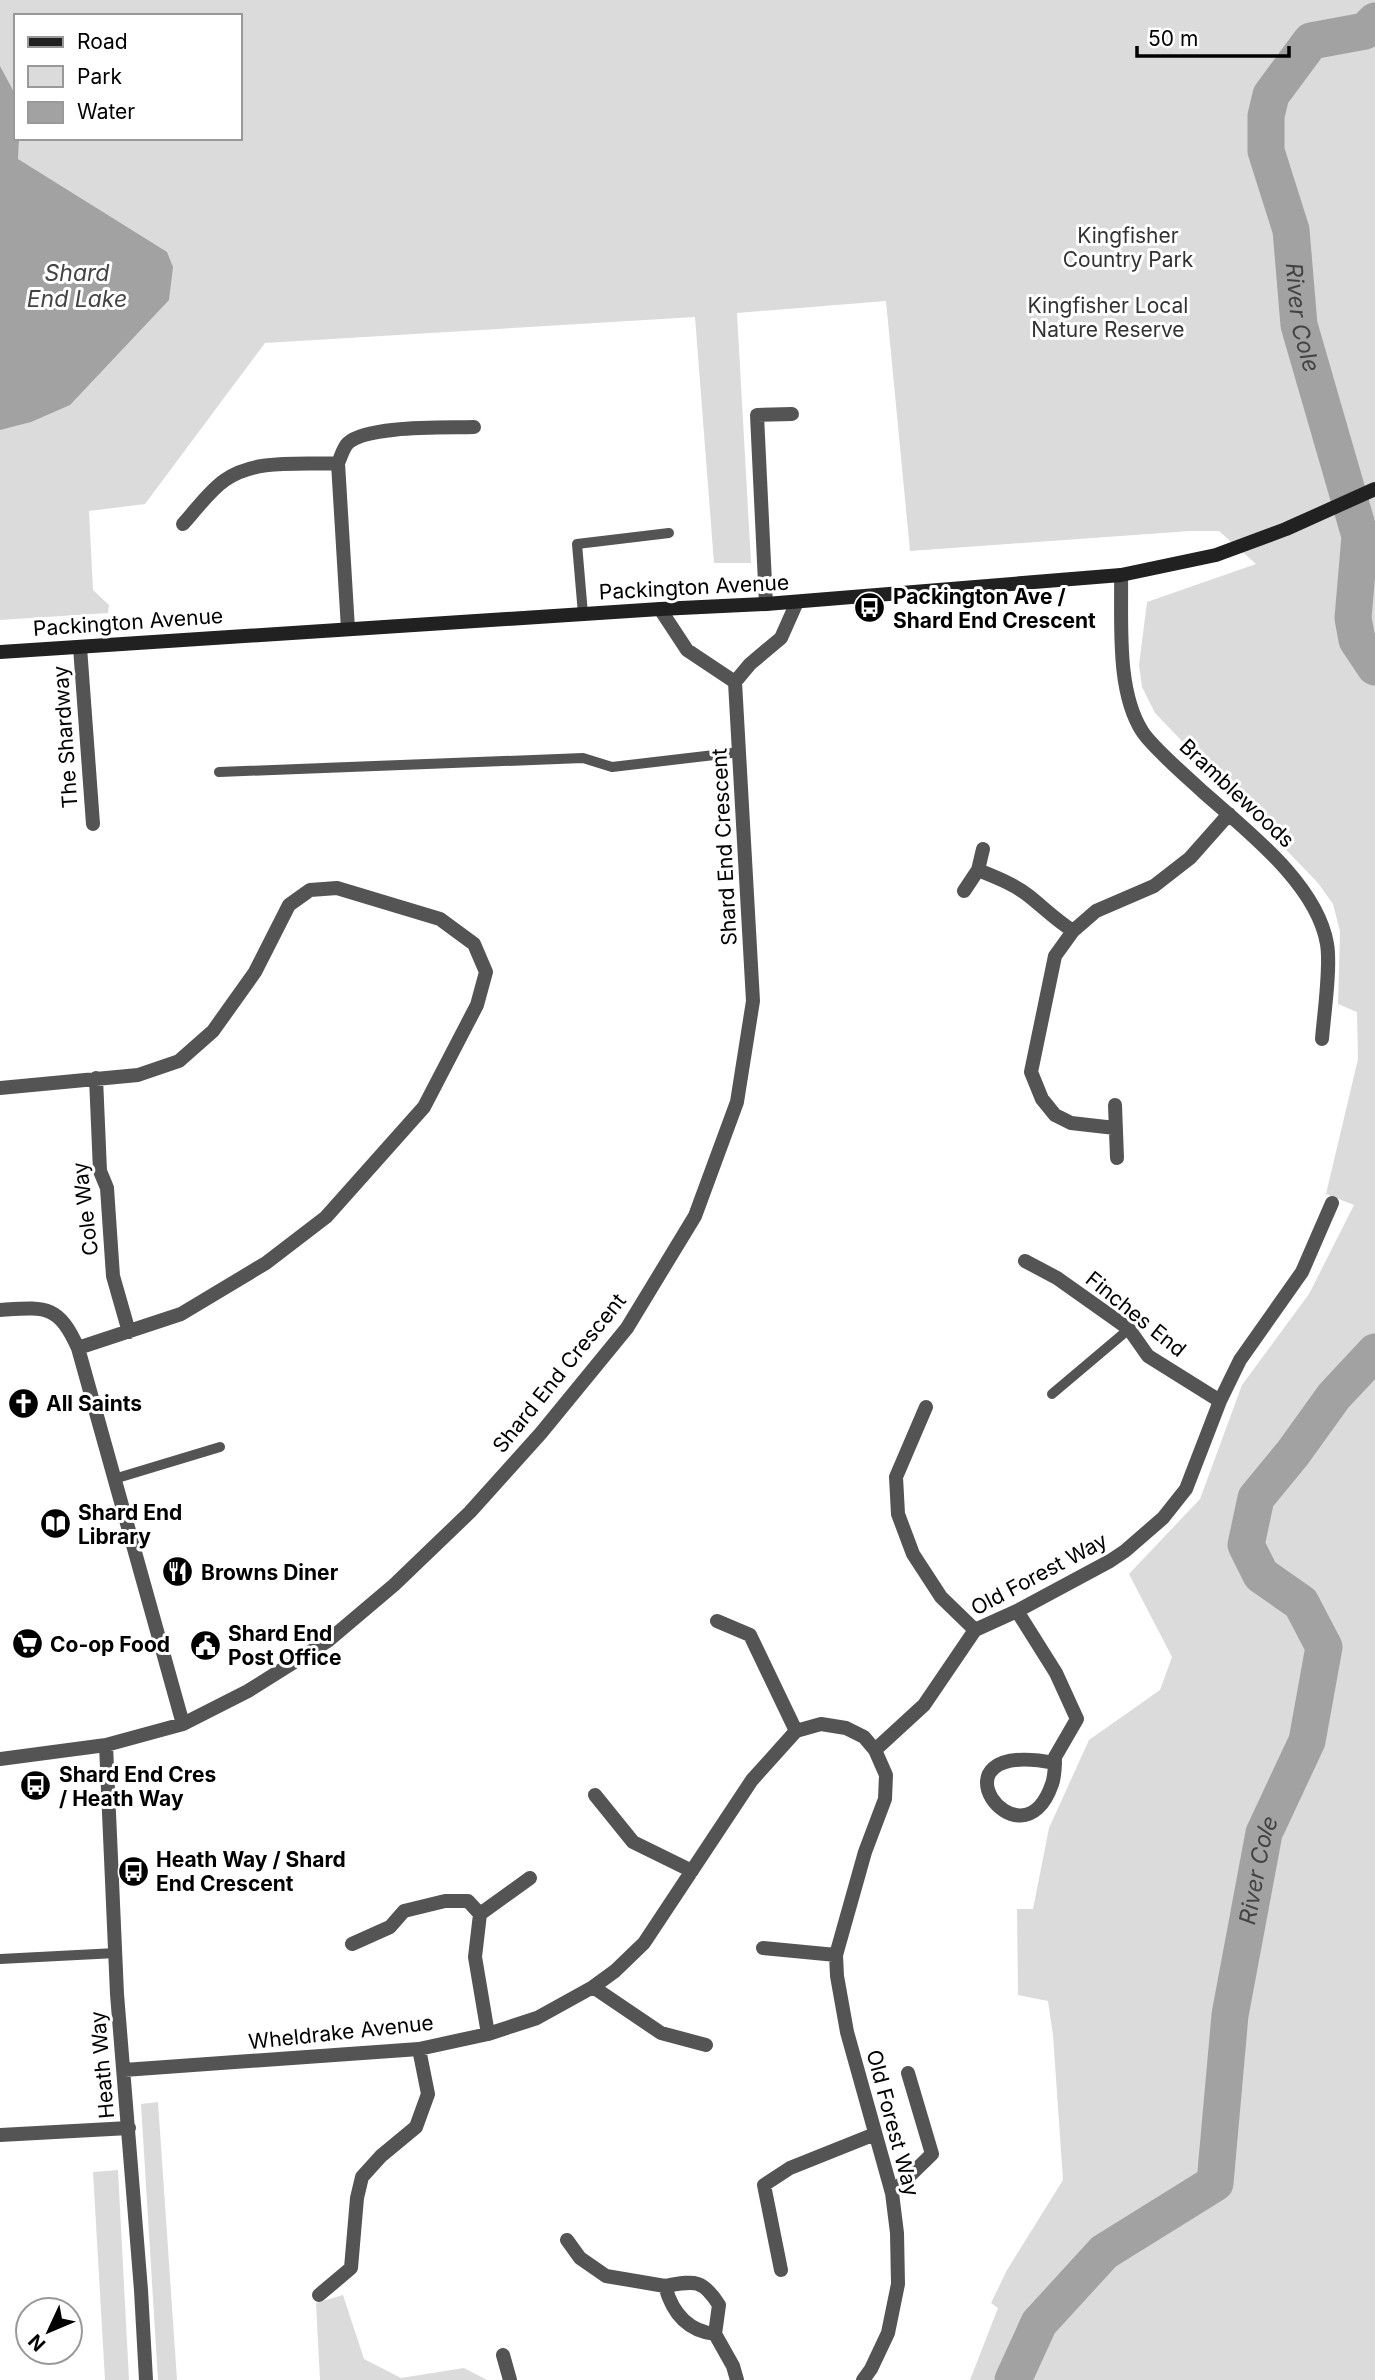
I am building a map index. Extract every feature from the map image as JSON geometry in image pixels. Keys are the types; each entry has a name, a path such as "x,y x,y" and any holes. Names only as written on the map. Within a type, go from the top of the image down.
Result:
{"street":[{"path":"766,604 757,415 792,414"},
{"path":"348,629 338,463 347,444 363,434 388,430 474,427"},
{"path":"183,524 222,482 238,472 278,464 338,463"},
{"name":"Packington Avenue","path":"0,652 766,604 1121,575 1216,555 1286,529 1375,489"},
{"name":"Bramblewoods","path":"1121,575 1124,686 1142,731 1284,866 1307,894 1322,921 1328,947 1322,1040"},
{"path":"660,609 687,649 735,682 750,664 781,638 797,601"},
{"name":"The Shardway","path":"80,647 93,824"},
{"name":"Shard End Crescent","path":"0,1759 106,1745 183,1724 248,1691 329,1640 394,1584 470,1512 541,1433 627,1328 695,1216 737,1102 753,1001 735,682"},
{"path":"1115,1128 1071,1123 1055,1115 1042,1100 1031,1072 1055,956 1073,931 1096,911 1154,886 1190,858 1229,814"},
{"path":"964,891 978,870 983,849"},
{"path":"978,870 1028,895 1049,915 1073,931"},
{"path":"0,1088 138,1075 178,1061 213,1031 255,972 289,905 310,890 337,888 440,919 474,944 486,972 477,1005 424,1107 326,1217 266,1263 181,1314 78,1348"},
{"name":"Cole Way","path":"96,1078 100,1171 107,1188 113,1276 129,1332"},
{"path":"1115,1105 1117,1158"},
{"name":"Old Forest Way","path":"863,2380 871,2370 888,2333 898,2284 897,2233 892,2193 847,2032 836,1955 865,1852 885,1799 886,1775 875,1750 924,1705 975,1630 1017,1611 1110,1561 1163,1518 1186,1489 1220,1401 1240,1360 1302,1272 1332,1203"},
{"name":"Finches End","path":"1025,1261 1057,1278 1129,1329 1148,1356 1220,1401"},
{"path":"0,1310 32,1308 58,1315 67,1324 78,1348 183,1724"},
{"path":"926,1407 896,1477 898,1514 913,1554 941,1597 975,1630"},
{"path":"1017,1611 1056,1673 1077,1719 1055,1756 1055,1763 1052,1783 1038,1809 1025,1815 1004,1811 993,1802 987,1789 991,1769 1012,1759 1026,1758 1055,1763"},
{"path":"717,1620 750,1635 796,1731 821,1724 846,1728 864,1737 875,1750"},
{"name":"Wheldrake Avenue","path":"124,2070 419,2049 488,2034 537,2018 593,1987 615,1971 644,1943 752,1780 796,1731"},
{"name":"Heath Way","path":"106,1745 116,1953 146,2380"},
{"path":"595,1795 633,1842 692,1871"},
{"path":"488,2034 475,1957 480,1914 530,1878"},
{"path":"352,1944 390,1927 404,1911 445,1901 468,1901 480,1914"},
{"path":"763,1948 836,1955"},
{"path":"593,1987 661,2033 706,2045"},
{"path":"319,2295 351,2268 357,2198 362,2177 381,2156 416,2127 428,2094 419,2049"},
{"path":"892,2193 932,2154 908,2073"},
{"path":"0,2135 129,2128"},
{"path":"781,2270 764,2185 790,2168 874,2134"},
{"path":"567,2240 580,2258 606,2276 665,2286 698,2283 709,2289 719,2305 715,2334 733,2365 737,2380"},
{"path":"665,2286 670,2302 680,2316 699,2332 715,2334"},
{"path":"503,2355 510,2380"}],"lane":[{"path":"583,614 577,544 669,533"},
{"path":"219,772 583,758 612,767 740,752"},
{"path":"1052,1394 1129,1329"},
{"path":"114,1479 219,1447"},
{"path":"0,1959 116,1953"}],"green space":[{"name":"Kingfisher Country Park","path":"0,0 1375,0 1375,2380 970,2380 998,2308 991,2303 1007,2270 1063,2180 1053,2035 1048,2001 1018,1995 1017,1909 1033,1909 1049,1828 1089,1740 1160,1690 1172,1657 1129,1574 1200,1499 1242,1385 1309,1294 1354,1205 1326,1194 1358,1059 1357,1012 1338,1004 1340,931 1333,904 1318,883 1155,713 1142,687 1139,665 1147,602 1256,564 1219,531 910,551 886,301 737,313 751,563 714,563 695,317 265,343 145,504 89,511 93,590 109,605 108,613 0,620"},
{"path":"158,2102 177,2380 158,2380 141,2104"},
{"path":"118,2170 129,2380 105,2380 93,2172"},
{"path":"343,2295 364,2359 401,2378 464,2368 487,2380 320,2380 316,2303"}],"water":[{"name":"Shard End Lake","path":"0,66 14,92 14,140 19,140 18,159 167,252 173,267 169,300 70,405 31,422 0,430"}],"waterway":[{"name":"River Cole","path":"1375,21 1365,31 1311,41 1271,95 1266,116 1266,151 1291,230 1299,325 1360,536 1353,618 1357,640 1375,667"},
{"name":"River Cole","path":"1013,2380 1039,2323 1104,2252 1215,2183 1230,2015 1264,1833 1307,1741 1324,1647 1301,1603 1261,1575 1246,1545 1256,1498 1334,1396 1375,1352"}],"place":[{"name":"Packington Ave / Shard End Crescent","path":"870,608"},
{"name":"All Saints","path":"23,1403"},
{"name":"Shard End Library","path":"55,1524"},
{"name":"Browns Diner","path":"178,1572"},
{"name":"Co-op Food","path":"27,1644"},
{"name":"Shard End Post Office","path":"205,1645"},
{"name":"Shard End Cres / Heath Way","path":"36,1786"},
{"name":"Heath Way / Shard End Crescent","path":"133,1871"}],"park label":[{"name":"Kingfisher Local Nature Reserve","path":"1108,317"}]}
